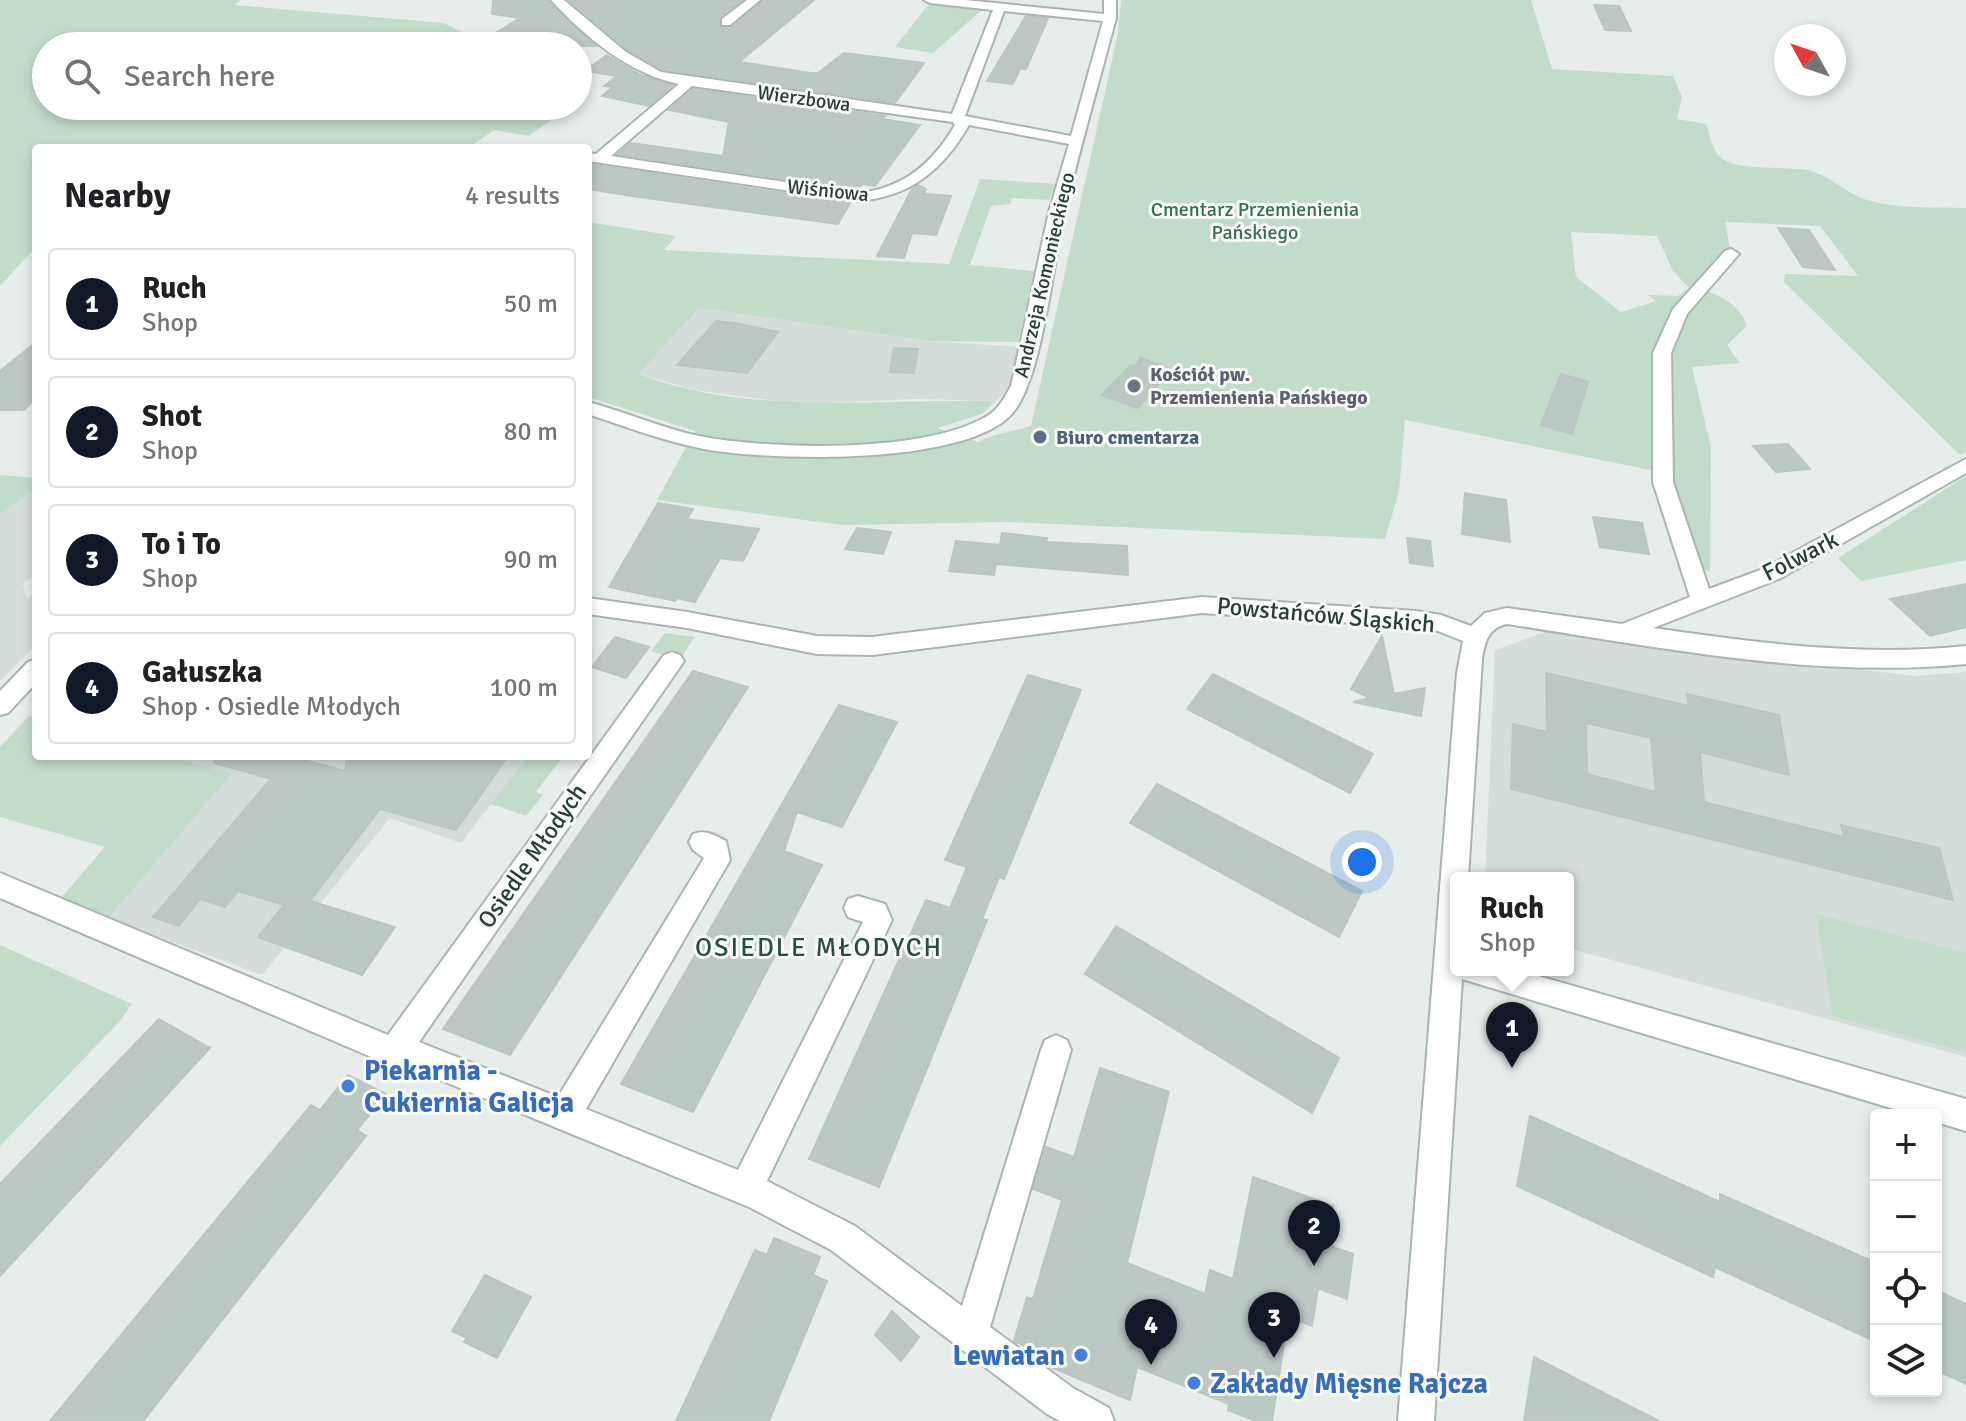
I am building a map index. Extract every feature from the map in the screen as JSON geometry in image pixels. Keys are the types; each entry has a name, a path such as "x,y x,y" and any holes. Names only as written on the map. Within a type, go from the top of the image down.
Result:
{"street":[{"name":"Wierzbowa","path":"557,0 647,71 689,82 957,119 1075,141"},
{"path":"726,22 754,0"},
{"path":"930,0 1110,18"},
{"name":"Andrzeja Komonieckiego","path":"592,409 715,444 764,448 854,449 910,444 948,438 996,419 1010,405 1020,386 1075,141 1110,18 1110,0"},
{"name":"Wiśniowa","path":"594,158 858,197 879,196 929,170 956,136 962,125 957,119 1000,7"},
{"path":"594,158 689,82"},
{"path":"1702,601 1663,482 1662,353 1679,313 1731,254"},
{"name":"Folwark","path":"1631,634 1631,628 1771,574 1966,465"},
{"name":"Powstańców Śląskich","path":"592,607 687,620 817,645 872,646 1157,608 1202,605 1416,619 1441,623 1475,637"},
{"path":"1462,872 1467,700 1475,637 1490,618 1507,616 1855,661 1919,661 1966,655"},
{"name":"Osiedle Młodych","path":"394,1052 672,661"},
{"path":"0,706 32,672"},
{"path":"564,1116 717,860 717,849 702,842"},
{"path":"0,885 394,1052 421,1057 746,1189 843,1238 1060,1401 1096,1421"},
{"path":"746,1189 878,920 875,913 858,908"},
{"path":"1416,1421 1458,976"},
{"path":"1493,976 1966,1115"},
{"path":"971,1332 1056,1050"}],"shaded area":[{"path":"699,308 929,341 1022,347 1012,385 996,401 915,399 801,404 694,390 639,374"},
{"path":"32,491 32,578 23,584 27,599 32,594 32,649 0,681 0,514"},
{"path":"1548,631 1915,676 1966,672 1966,1057 1574,950 1574,872 1485,872 1495,650"},
{"path":"183,760 525,760 461,843 390,818 262,975 108,918 232,774"}],"green space":[{"path":"0,0 240,0 235,5 444,23 462,32 32,32 32,120 551,120 528,136 494,130 474,144 32,144 32,251 0,286"},
{"name":"Cmentarz Przemienienia Pańskiego","path":"1121,0 1531,0 1552,69 1673,76 1682,97 1677,119 1706,124 1715,151 1729,162 1807,170 1859,197 1879,203 1966,208 1966,452 1960,455 1784,282 1785,274 1858,276 1820,226 1725,222 1731,254 1691,287 1716,295 1732,305 1747,326 1727,345 1740,363 1692,367 1711,448 1710,572 1689,563 1650,470 1405,420 1399,491 1385,539 1008,522 842,525 657,500 695,431 592,398 592,223 676,236 664,250 949,264 980,179 1056,184 1049,200 1012,198 1010,204 991,206 970,265 1034,271 1018,342 929,341 699,308 639,374 681,387 770,401 996,401 982,414 937,428 978,442 1031,426 1118,33","holes":["1571,232 1657,236 1673,271 1689,288 1678,296 1648,295 1656,301 1621,312 1576,277"]},
{"path":"929,4 982,10 933,53 895,47"},
{"path":"0,475 32,478 32,491 0,514"},
{"path":"1966,476 1966,560 1861,581 1838,558"},
{"path":"665,633 695,637 680,659 651,651"},
{"path":"29,716 32,717 32,760 183,760 232,774 108,918 61,898 105,847 0,817 0,747"},
{"path":"525,760 560,760 536,792 543,795 526,816 491,804"},
{"path":"1816,914 1966,953 1966,1052 1833,1016"},
{"path":"0,945 132,1004 120,1021 0,1146"}],"building":[{"path":"493,0 548,0 581,32 497,32 520,18 492,14"},
{"path":"569,0 742,0 720,17 719,25 722,28 732,27 763,0 814,0 739,62 811,73 818,73 844,53 924,63 895,103 662,69 628,50"},
{"path":"1594,5 1619,6 1631,31 1605,30"},
{"path":"1026,16 1048,18 1026,69 1020,69 1013,84 987,81"},
{"path":"607,55 641,75 673,85 649,106 602,96 613,87 604,86 617,76 592,72 592,66"},
{"path":"693,89 885,116 882,119 920,125 875,186 862,184 858,190 618,154 631,143 723,156 729,122 669,110"},
{"path":"592,165 850,203 838,224 592,190"},
{"path":"918,185 926,189 924,194 951,196 936,235 912,233 904,258 877,256 912,189"},
{"path":"1778,228 1809,230 1835,270 1803,267"},
{"path":"716,321 778,332 747,373 677,365"},
{"path":"32,345 32,402 24,410 0,410 0,371"},
{"path":"894,348 918,349 914,373 890,372"},
{"name":"Kościół pw. Przemienienia Pańskiego","path":"1141,358 1168,368 1161,375 1165,377 1137,408 1102,395 1131,365 1135,366"},
{"path":"1561,374 1588,382 1572,434 1541,425"},
{"path":"1788,444 1810,469 1776,472 1753,446"},
{"path":"1465,493 1506,500 1510,542 1462,534"},
{"path":"658,503 693,509 687,519 759,529 743,561 720,558 695,602 677,598 675,601 609,587"},
{"path":"1593,517 1642,523 1649,554 1600,547"},
{"path":"857,528 891,532 883,554 845,549"},
{"path":"1002,533 1047,538 1046,542 1127,546 1128,575 996,564 994,575 949,571 956,541 1000,545"},
{"path":"1407,538 1430,541 1433,566 1410,563"},
{"path":"1966,584 1966,627 1930,636 1890,599"},
{"path":"1382,636 1394,694 1425,688 1421,716 1353,702 1370,698 1351,689"},
{"path":"615,637 649,647 626,678 592,667"},
{"path":"693,671 748,687 510,1055 443,1029"},
{"path":"1546,673 1689,706 1687,694 1779,715 1789,775 1700,752 1704,802 1844,837 1841,825 1939,848 1953,900 1511,789 1513,724 1547,732","holes":["1586,723 1651,738 1656,792 1587,774"]},
{"path":"1213,674 1373,754 1350,793 1187,709"},
{"path":"1028,675 1081,690 1004,879 999,877 982,919 987,920 879,1187 809,1159 926,900 950,908 967,867 945,860"},
{"path":"839,705 897,722 842,827 797,812 784,851 822,865 693,1112 621,1084"},
{"path":"214,760 304,760 345,771 346,760 505,760 456,830 380,809 310,901 395,927 362,975 258,937 284,905 238,891 225,907 200,899 179,926 153,917 271,779 214,763"},
{"path":"1157,784 1362,891 1339,937 1130,823"},
{"path":"1116,926 1339,1058 1312,1113 1085,974"},
{"path":"159,1019 210,1048 0,1276 0,1184"},
{"path":"1100,1068 1169,1092 1127,1263 1205,1294 1210,1270 1233,1279 1253,1177 1333,1206 1327,1245 1353,1254 1347,1299 1318,1288 1312,1326 1288,1317 1272,1421 1256,1421 1228,1410 1229,1404 1137,1367 1130,1400 1048,1366 1038,1359 1040,1353 1014,1341 1027,1297 1033,1299 1062,1200 1033,1189 1046,1147 1074,1157"},
{"path":"348,1075 386,1094 357,1130 366,1136 143,1421 50,1421 311,1105 320,1110"},
{"path":"1530,1116 1720,1202 1720,1194 1870,1260 1870,1339 1715,1267 1713,1277 1517,1186"},
{"path":"774,1238 820,1257 813,1275 827,1281 769,1421 676,1421 755,1250 767,1255"},
{"path":"485,1275 531,1297 497,1358 464,1342 467,1338 452,1331"},
{"path":"1942,1293 1966,1304 1966,1384 1942,1373"},
{"path":"892,1311 919,1337 901,1361 875,1335"},
{"path":"1534,1357 1590,1386 1659,1421 1524,1421"}],"place":[{"name":"Kościół pw. Przemienienia Pańskiego","path":"1134,386"},
{"name":"Biuro cmentarza","path":"1040,437"},
{"name":"Ruch","path":"1512,1068"},
{"name":"Piekarnia - Cukiernia Galicja","path":"348,1086"},
{"name":"Shot","path":"1314,1266"},
{"name":"Lewiatan","path":"1081,1355"},
{"name":"To i To","path":"1274,1358"},
{"name":"Gałuszka","path":"1151,1365"},
{"name":"Zakłady Mięsne Rajcza","path":"1194,1383"}],"district":[{"name":"OSIEDLE MŁODYCH","path":"819,947"}]}
